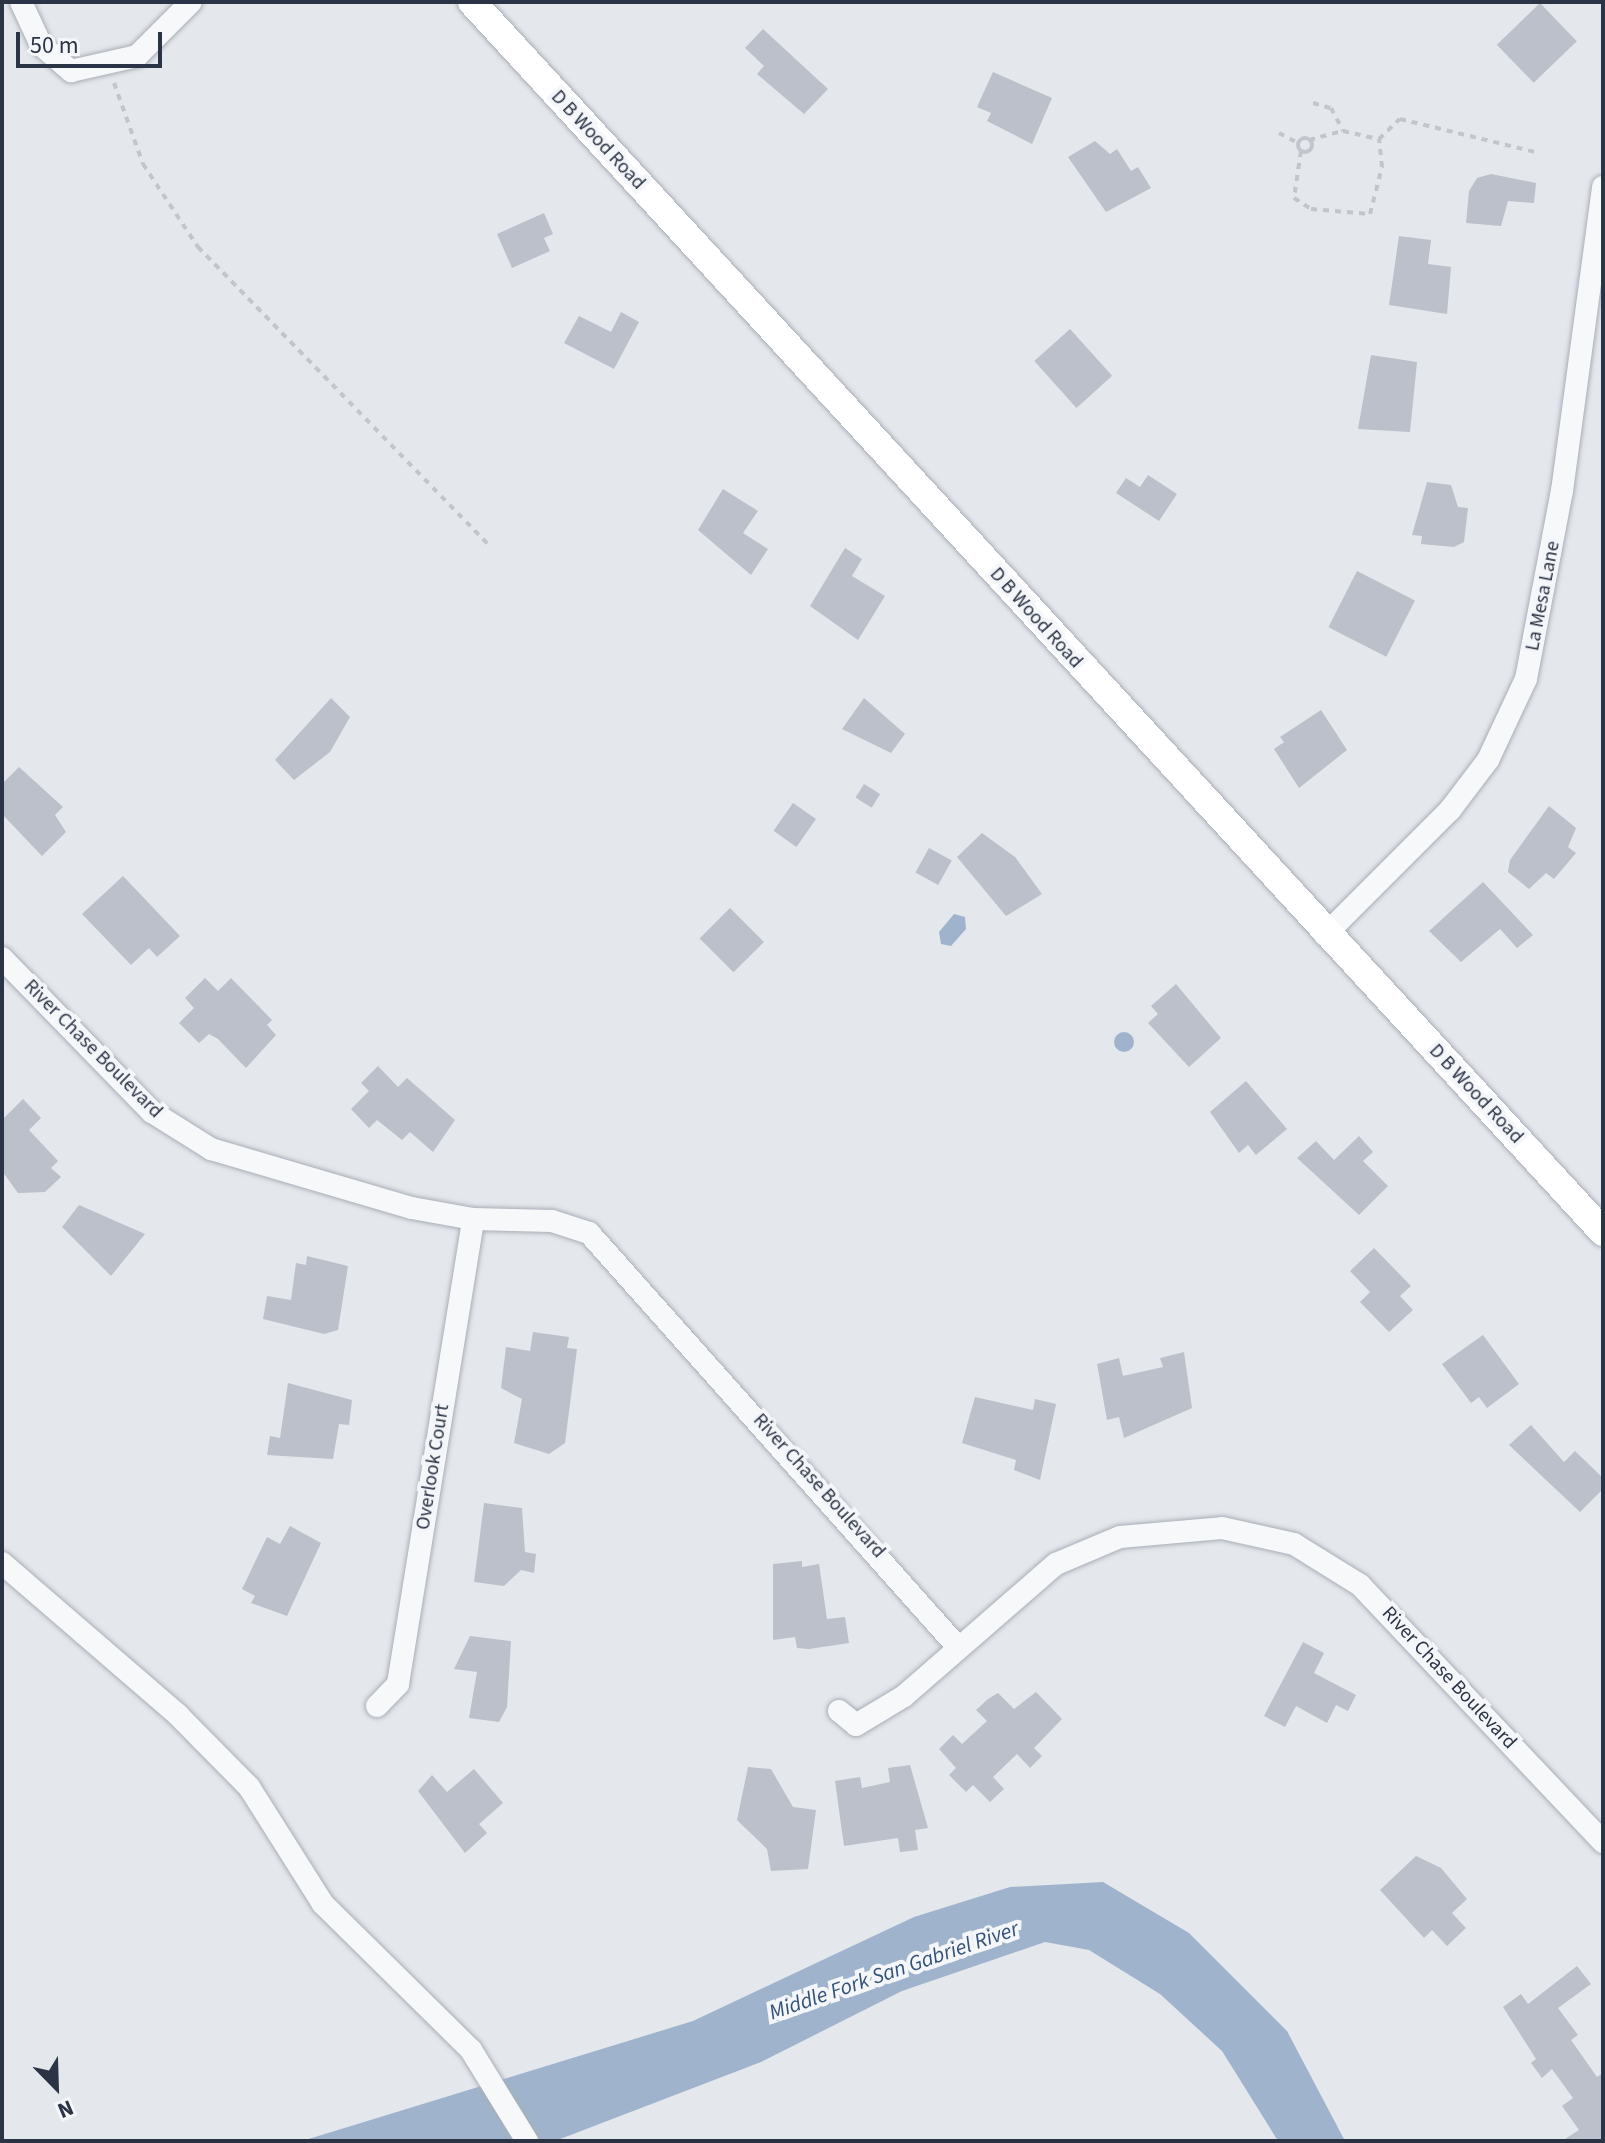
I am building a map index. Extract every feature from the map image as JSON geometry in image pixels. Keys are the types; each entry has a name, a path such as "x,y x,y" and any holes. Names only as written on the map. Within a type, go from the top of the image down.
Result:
{"main road":[{"name":"D B Wood Road","path":"472,2 1325,935 1603,1232"}],"street":[{"path":"21,2 41,45 71,71 108,68 137,56 191,2"},
{"name":"La Mesa Lane","path":"1325,935 1450,810 1488,760 1526,679 1562,491 1603,187"},
{"name":"River Chase Boulevard","path":"2,958 152,1112 191,1138 296,1178 473,1219 570,1225 619,1263 956,1645 1056,1564 1120,1537 1183,1528 1263,1535 1308,1551 1360,1585 1603,1842"},
{"name":"Overlook Court","path":"377,1706 398,1684 473,1219"},
{"path":"2,1563 178,1715 249,1787 323,1904 487,2073 527,2141"},
{"path":"839,1711 856,1725 904,1696 956,1645"}],"path":[{"path":"108,68 143,164 173,215 488,544"},
{"path":"1313,103 1331,108 1343,131"},
{"path":"1379,139 1400,119 1424,119 1540,153"},
{"path":"1298,143 1343,131 1379,139"},
{"path":"1279,133 1298,143 1301,151 1294,198 1311,209 1370,214 1382,167 1379,139"},
{"path":"1301,151 1311,149 1309,140"}],"water":[{"path":"954,914 965,917 966,929 951,946 941,944 939,932"},
{"path":"1124,1032 1131,1035 1134,1042 1131,1049 1124,1052 1117,1049 1114,1042 1117,1035"},
{"name":"Middle Fork San Gabriel River","path":"1103,1882 1189,1933 1287,2031 1345,2141 1278,2141 1222,2051 1160,1994 1089,1950 1045,1942 902,1991 761,2062 555,2141 302,2141 693,2021 914,1917 1010,1887"}],"building":[{"path":"1540,3 1577,41 1534,83 1497,45"},
{"path":"763,29 828,89 804,114 757,74 764,66 745,48"},
{"path":"993,72 1052,98 1032,144 987,121 991,113 977,107"},
{"path":"1095,141 1110,154 1117,149 1131,171 1138,167 1151,188 1106,212 1068,157"},
{"path":"1491,174 1536,183 1534,203 1508,201 1501,226 1466,223 1469,191 1477,178"},
{"path":"544,213 553,234 544,238 550,251 512,268 497,234"},
{"path":"1399,236 1431,240 1428,264 1451,267 1447,314 1389,305"},
{"path":"621,312 639,322 614,369 564,343 579,316 611,332"},
{"path":"1070,329 1112,376 1076,408 1034,361"},
{"path":"1371,355 1417,362 1410,432 1358,429"},
{"path":"1148,475 1177,494 1159,521 1116,493 1126,478 1140,487"},
{"path":"1427,482 1451,485 1458,507 1468,508 1464,542 1454,547 1421,544 1422,536 1412,535"},
{"path":"723,489 758,511 743,533 768,549 751,575 698,530"},
{"path":"845,548 862,559 852,576 885,596 858,640 810,606"},
{"path":"1357,571 1415,601 1386,657 1328,627"},
{"path":"331,698 350,717 330,752 294,780 275,760"},
{"path":"864,698 905,734 891,753 842,729"},
{"path":"1321,710 1347,750 1299,788 1274,749 1284,742 1280,737"},
{"path":"19,767 63,807 55,815 66,832 42,856 2,814 2,784"},
{"path":"864,784 880,794 872,808 856,798"},
{"path":"793,803 816,819 796,847 773,831"},
{"path":"1549,806 1576,828 1568,847 1576,853 1554,879 1546,873 1529,889 1508,872 1510,860"},
{"path":"982,833 1015,857 1042,894 1006,916 957,857"},
{"path":"929,848 952,861 938,885 915,872"},
{"path":"123,876 180,936 157,957 149,948 131,965 82,914"},
{"path":"1483,882 1533,935 1517,948 1500,929 1461,962 1429,931"},
{"path":"730,908 764,942 734,972 700,938"},
{"path":"205,978 218,991 231,978 272,1020 267,1025 276,1035 246,1068 218,1039 209,1034 199,1043 179,1023 194,1008 185,998"},
{"path":"1176,984 1221,1038 1189,1067 1148,1023 1158,1014 1151,1006"},
{"path":"378,1066 398,1087 407,1078 455,1120 433,1152 410,1132 402,1140 377,1120 369,1128 351,1109 369,1091 361,1083"},
{"path":"1246,1081 1287,1129 1256,1155 1248,1145 1239,1153 1210,1112"},
{"path":"23,1099 41,1118 29,1130 58,1161 51,1168 61,1177 45,1192 18,1193 2,1171 2,1120"},
{"path":"1359,1136 1373,1152 1363,1161 1388,1186 1359,1215 1297,1158 1316,1141 1334,1160"},
{"path":"79,1205 145,1234 111,1276 62,1227"},
{"path":"1374,1248 1411,1286 1400,1296 1413,1310 1389,1332 1360,1302 1370,1292 1350,1271"},
{"path":"307,1256 348,1266 338,1330 324,1334 263,1319 267,1296 291,1300 296,1263 306,1265"},
{"path":"533,1332 569,1337 567,1348 577,1349 565,1443 549,1454 514,1443 522,1399 501,1388 506,1347 530,1351"},
{"path":"1483,1335 1519,1384 1487,1408 1479,1397 1471,1403 1442,1364"},
{"path":"1184,1352 1192,1408 1124,1438 1119,1417 1107,1420 1097,1364 1119,1358 1123,1376 1163,1367 1160,1358"},
{"path":"288,1383 352,1400 349,1425 339,1424 333,1459 267,1455 270,1436 280,1438"},
{"path":"975,1397 1033,1410 1035,1399 1056,1404 1040,1480 1014,1470 1016,1460 962,1443"},
{"path":"1531,1425 1564,1462 1575,1451 1603,1478 1603,1489 1580,1512 1509,1445"},
{"path":"484,1503 522,1508 525,1552 536,1554 534,1573 521,1570 504,1586 474,1582"},
{"path":"290,1526 321,1543 287,1616 251,1603 255,1596 242,1589 267,1537 280,1544"},
{"path":"802,1561 802,1567 819,1564 827,1619 845,1617 849,1643 809,1649 797,1648 795,1637 773,1640 773,1564"},
{"path":"470,1636 511,1641 507,1707 499,1722 469,1718 477,1672 454,1669"},
{"path":"1303,1642 1324,1653 1314,1673 1356,1695 1348,1711 1336,1705 1327,1723 1296,1706 1285,1727 1264,1716"},
{"path":"1036,1692 1062,1719 1034,1748 1042,1756 1030,1768 1017,1754 993,1777 1004,1789 990,1802 973,1785 966,1792 949,1775 956,1768 939,1749 953,1735 962,1744 987,1721 976,1710 998,1693 1014,1709"},
{"path":"910,1765 928,1828 915,1830 918,1850 900,1852 898,1838 844,1846 835,1781 860,1777 862,1788 890,1782 888,1768"},
{"path":"748,1767 771,1769 793,1807 816,1810 808,1869 771,1871 767,1849 737,1820"},
{"path":"474,1769 503,1803 479,1824 487,1833 465,1853 418,1791 432,1775 447,1792"},
{"path":"1416,1856 1441,1868 1467,1899 1452,1913 1466,1928 1447,1946 1432,1930 1424,1938 1380,1890"},
{"path":"1577,1966 1591,1984 1558,2008 1578,2035 1571,2040 1597,2077 1603,2073 1603,2141 1562,2141 1579,2130 1562,2106 1573,2098 1552,2069 1542,2078 1531,2063 1536,2059 1503,2007 1521,1994 1528,2004"}]}
